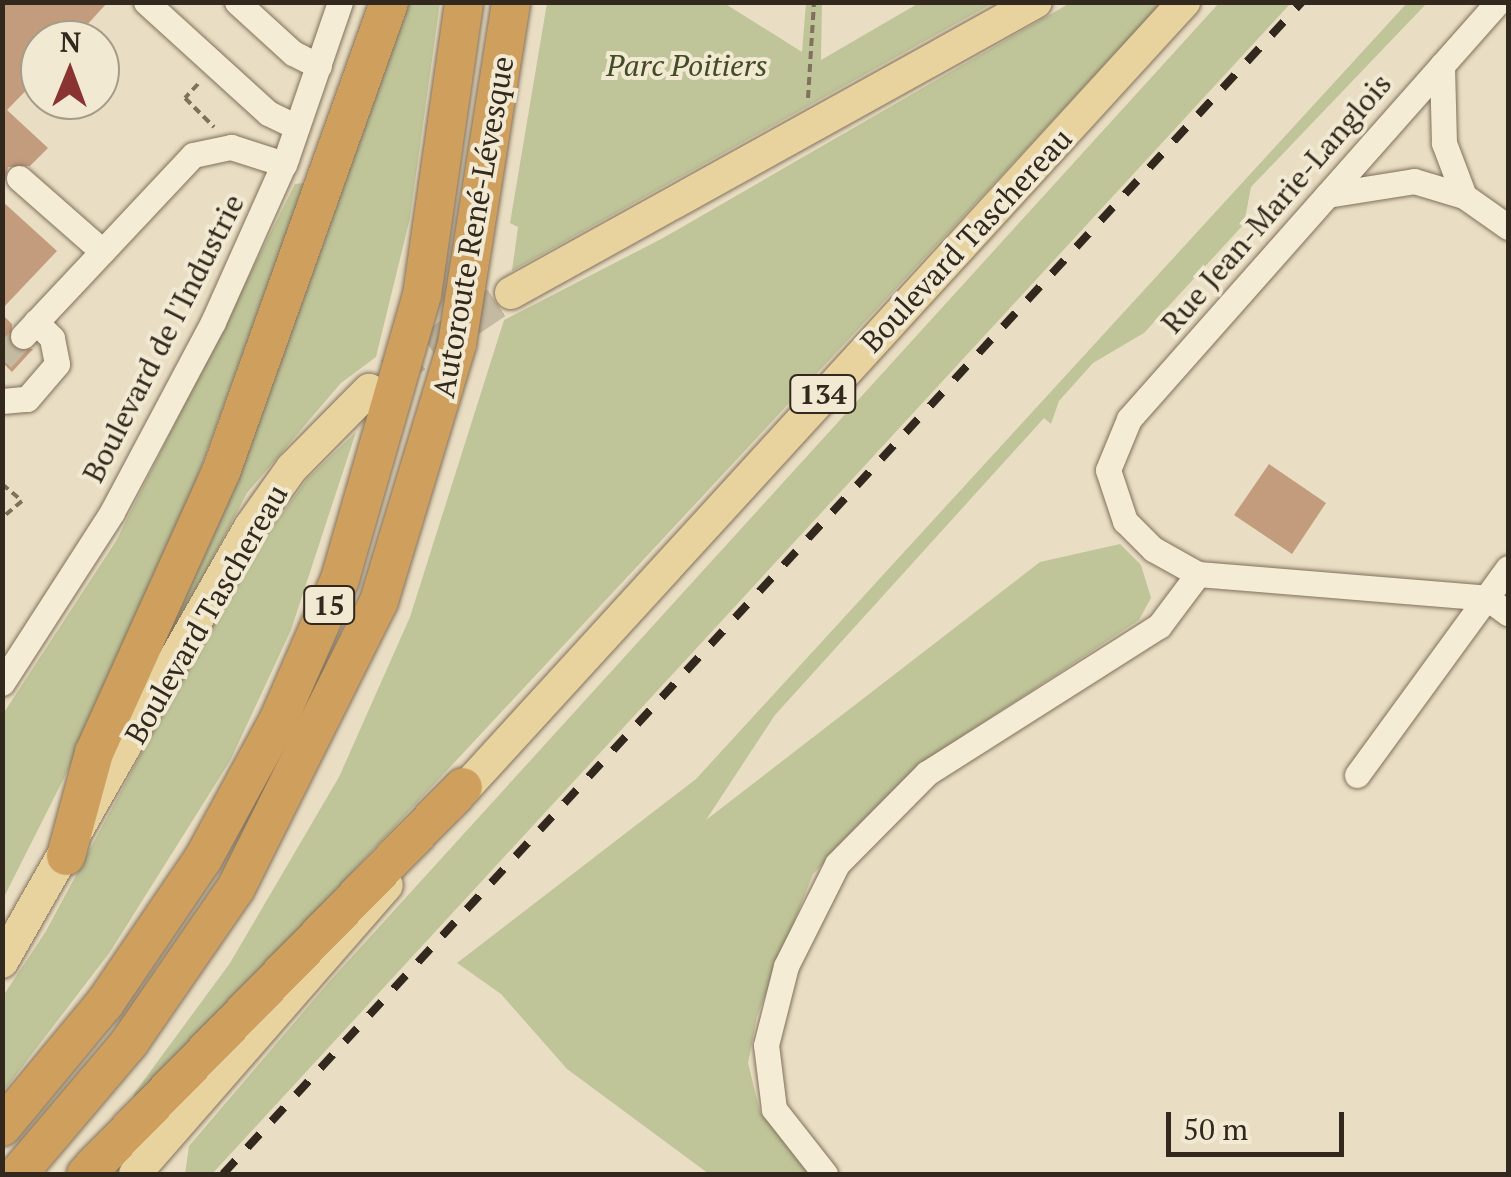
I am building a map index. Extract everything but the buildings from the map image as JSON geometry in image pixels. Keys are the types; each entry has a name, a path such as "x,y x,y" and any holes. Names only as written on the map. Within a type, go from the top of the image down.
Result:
{"highway":[{"path":"66,856 94,753 221,472 390,2"},
{"name":"Autoroute René-Lévesque","path":"2,1127 180,896 260,755 326,613 371,490 414,331 464,2"},
{"name":"Autoroute René-Lévesque","path":"18,1174 129,1044 236,888 379,601 457,344 511,2"},
{"path":"86,1174 463,787"}],"main road":[{"path":"511,292 1036,2"},
{"name":"Boulevard Taschereau","path":"142,1172 344,941 463,787 1184,2"},
{"name":"Boulevard Taschereau","path":"2,962 66,856 256,517 310,448 369,390"}],"street":[{"path":"146,2 268,114 297,127"},
{"path":"237,2 292,53 319,66"},
{"name":"Boulevard de l'Industrie","path":"2,683 138,466 284,164 340,2"},
{"name":"Rue Jean-Marie-Langlois","path":"1198,574 1152,549 1120,516 1110,451 1129,419 1498,2"},
{"path":"1442,65 1444,143 1464,196"},
{"path":"2,401 27,399 57,364 52,338 30,329 193,155 231,147 284,164"},
{"path":"19,178 102,251"},
{"path":"1327,195 1414,181 1464,196 1508,228"},
{"path":"1357,775 1498,606 1508,568"},
{"path":"825,1174 774,1109 766,1046 786,966 837,864 926,773 1159,626 1198,574 1498,606"}],"path":[{"path":"806,108 814,2"},
{"path":"205,76 186,98 216,134"},
{"path":"2,484 22,501 2,518"}],"green space":[{"path":"404,3 440,3 410,218 376,357 341,383 247,493 165,649 160,645"},
{"name":"Parc Poitiers","path":"547,3 724,3 802,52 806,3 822,3 821,60 919,3 993,3 512,271 518,227 510,223"},
{"path":"1070,3 1162,3 139,1101 133,1095 230,963 339,777 410,617 504,320 663,238"},
{"path":"1219,3 1291,3 212,1174 185,1174 189,1146 329,982"},
{"path":"1407,3 1427,3 1251,187 1244,224 1144,333 1093,363 1059,401 1051,424 1044,418 775,715 706,820 1040,562 1120,544 1141,565 1151,598 1139,620 917,766 813,874 757,1016 748,1063 760,1112 811,1174 709,1174 567,1069 501,994 457,963 696,779"},
{"path":"305,183 188,503 114,679 3,899 3,714 116,541 295,184"},
{"path":"356,432 291,630 230,761 110,952 3,1092 3,996 46,931 235,579 308,478"}],"tunnel":[{"path":"390,374 511,293"},
{"path":"2,359 23,336"}],"railway":[{"path":"223,1174 1302,2"}]}
